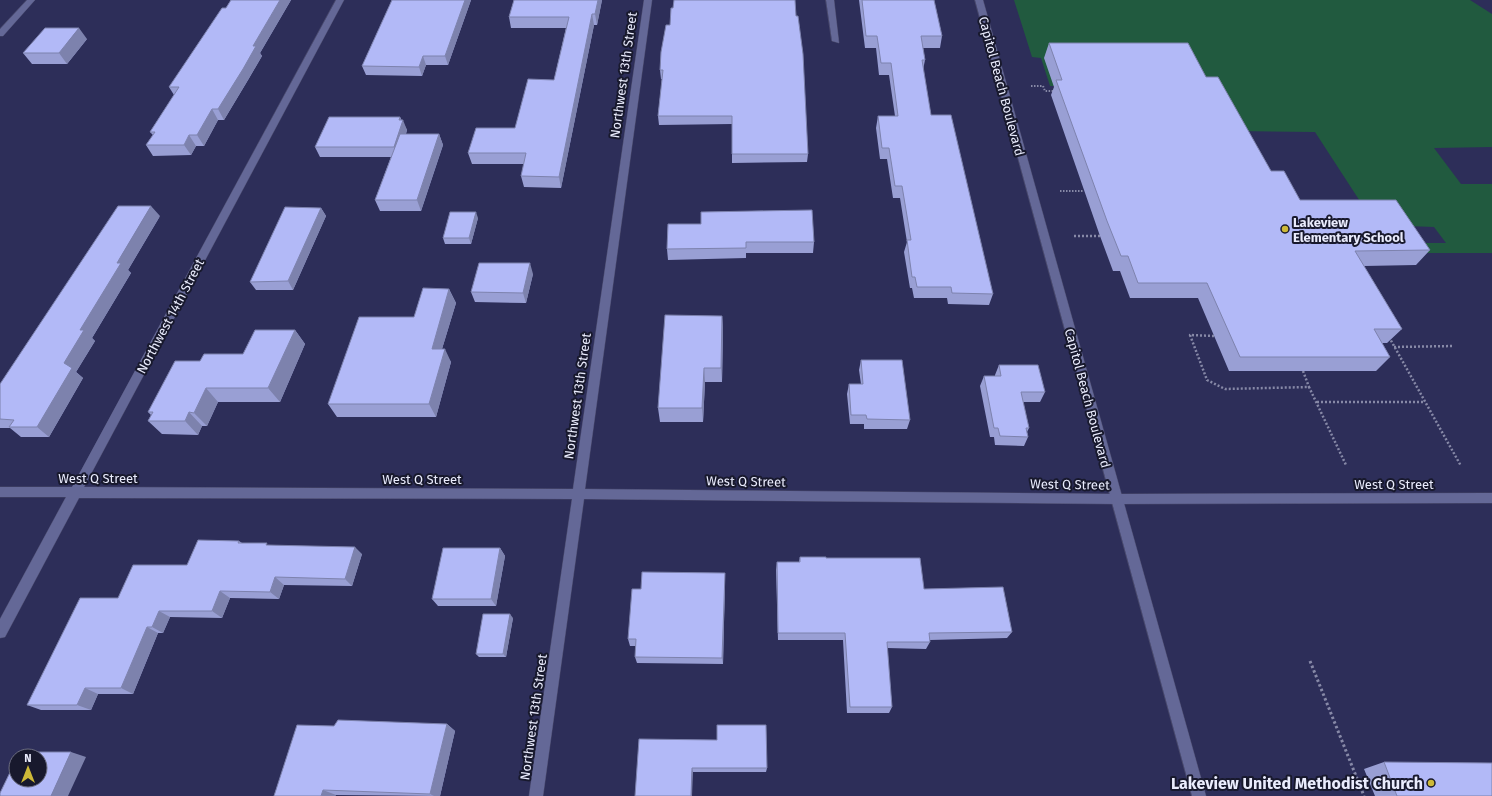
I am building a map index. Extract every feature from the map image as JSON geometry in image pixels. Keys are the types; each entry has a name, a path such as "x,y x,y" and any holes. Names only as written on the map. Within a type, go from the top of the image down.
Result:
{"street":[{"path":"0,34 31,0"},
{"name":"Northwest 14th Street","path":"0,632 340,0"},
{"name":"Northwest 13th Street","path":"536,796 648,0"},
{"path":"830,0 836,41"},
{"name":"Capitol Beach Boulevard","path":"979,0 1199,796"},
{"name":"West Q Street","path":"0,492 578,494 1116,499 1492,498"}],"path":[{"path":"1031,86 1043,86 1045,91 1061,91"},
{"path":"1060,191 1084,191"},
{"path":"1074,236 1100,236"},
{"path":"1386,333 1461,466"},
{"path":"1214,336 1190,334 1207,380 1225,389 1309,387"},
{"path":"1394,347 1454,346"},
{"path":"1303,371 1346,465"},
{"path":"1317,402 1424,402"},
{"path":"1310,661 1364,796"}],"green space":[{"path":"1014,0 1470,0 1492,14 1492,147 1434,148 1461,184 1492,184 1492,253 1423,253 1417,243 1446,243 1434,227 1407,226 1367,212 1315,132 1236,131 1148,86 1050,86 1041,58 1032,57"}],"building":[{"path":"231,0 280,0 253,46 256,46 243,69 218,109 212,109 197,135 189,135 184,145 146,145 155,132 150,132 179,87 169,87 222,8 226,8"},
{"path":"392,0 465,0 445,56 423,56 419,67 362,66"},
{"path":"514,0 598,0 595,14 592,14 559,177 521,176 526,153 468,153 476,128 515,128 528,79 554,80 569,17 509,17"},
{"path":"674,0 795,0 796,16 798,16 803,54 808,154 732,154 732,116 658,116 663,70 660,70 661,52 666,25 670,25 671,8 673,8"},
{"path":"862,0 934,0 942,36 921,36 925,60 922,60 931,115 951,115 993,294 952,293 951,287 917,287 915,277 912,277 907,240 911,240 902,186 895,186 889,148 882,148 878,116 898,116 891,63 881,63 877,36 866,36"},
{"path":"45,28 79,28 59,53 23,53"},
{"name":"Lakeview Elementary School","path":"1049,43 1188,43 1206,77 1218,77 1271,171 1284,171 1300,200 1396,200 1430,250 1355,251 1402,329 1374,329 1390,357 1240,357 1207,283 1138,283 1128,256 1121,256 1107,221 1056,80 1062,80"},
{"path":"329,117 400,117 399,120 403,120 394,147 315,147"},
{"path":"400,134 439,134 417,200 375,200"},
{"path":"118,206 151,206 117,263 121,263 80,330 84,330 64,363 72,368 37,427 9,427 14,420 0,419 0,384"},
{"path":"285,207 321,208 288,281 250,282"},
{"path":"812,210 814,242 746,242 746,248 667,249 668,224 701,224 701,212"},
{"path":"450,212 476,212 469,238 443,238"},
{"path":"479,263 530,263 523,293 471,292"},
{"path":"423,288 449,289 432,349 445,349 429,404 328,404 359,317 414,317"},
{"path":"665,315 722,316 721,368 704,368 702,408 658,408"},
{"path":"255,330 295,330 268,388 206,388 194,413 189,412 185,421 148,421 153,412 148,412 175,361 200,361 204,354 243,354"},
{"path":"861,360 902,360 910,420 867,419 866,415 851,415 849,384 863,384"},
{"path":"999,365 1038,365 1045,392 1021,392 1029,428 1026,428 1028,437 1000,436 998,428 994,428 984,376 1001,376"},
{"path":"198,540 239,541 238,543 267,543 266,545 355,547 345,579 275,577 270,592 220,591 212,611 159,611 152,627 147,627 121,688 85,688 77,705 27,705 80,598 118,598 133,565 187,565"},
{"path":"443,548 500,548 491,599 432,599"},
{"path":"800,557 920,558 924,589 1003,587 1012,632 929,633 930,642 887,642 892,707 850,707 845,633 778,633 777,562 800,562"},
{"path":"642,572 725,573 722,658 635,657 636,639 628,639 632,589 641,589"},
{"path":"483,614 510,614 503,654 476,654"},
{"path":"338,720 447,724 430,794 323,790 321,796 274,796 297,725 334,726"},
{"path":"717,725 766,725 767,768 692,768 691,796 635,796 639,739 717,740"},
{"path":"48,752 71,752 51,796 0,796 8,776 8,788 48,788"},
{"name":"Lakeview United Methodist Church","path":"1384,762 1492,763 1492,796 1397,796"}],"place":[{"name":"Lakeview Elementary School","path":"1285,229"},
{"name":"Lakeview United Methodist Church","path":"1431,783"}]}
